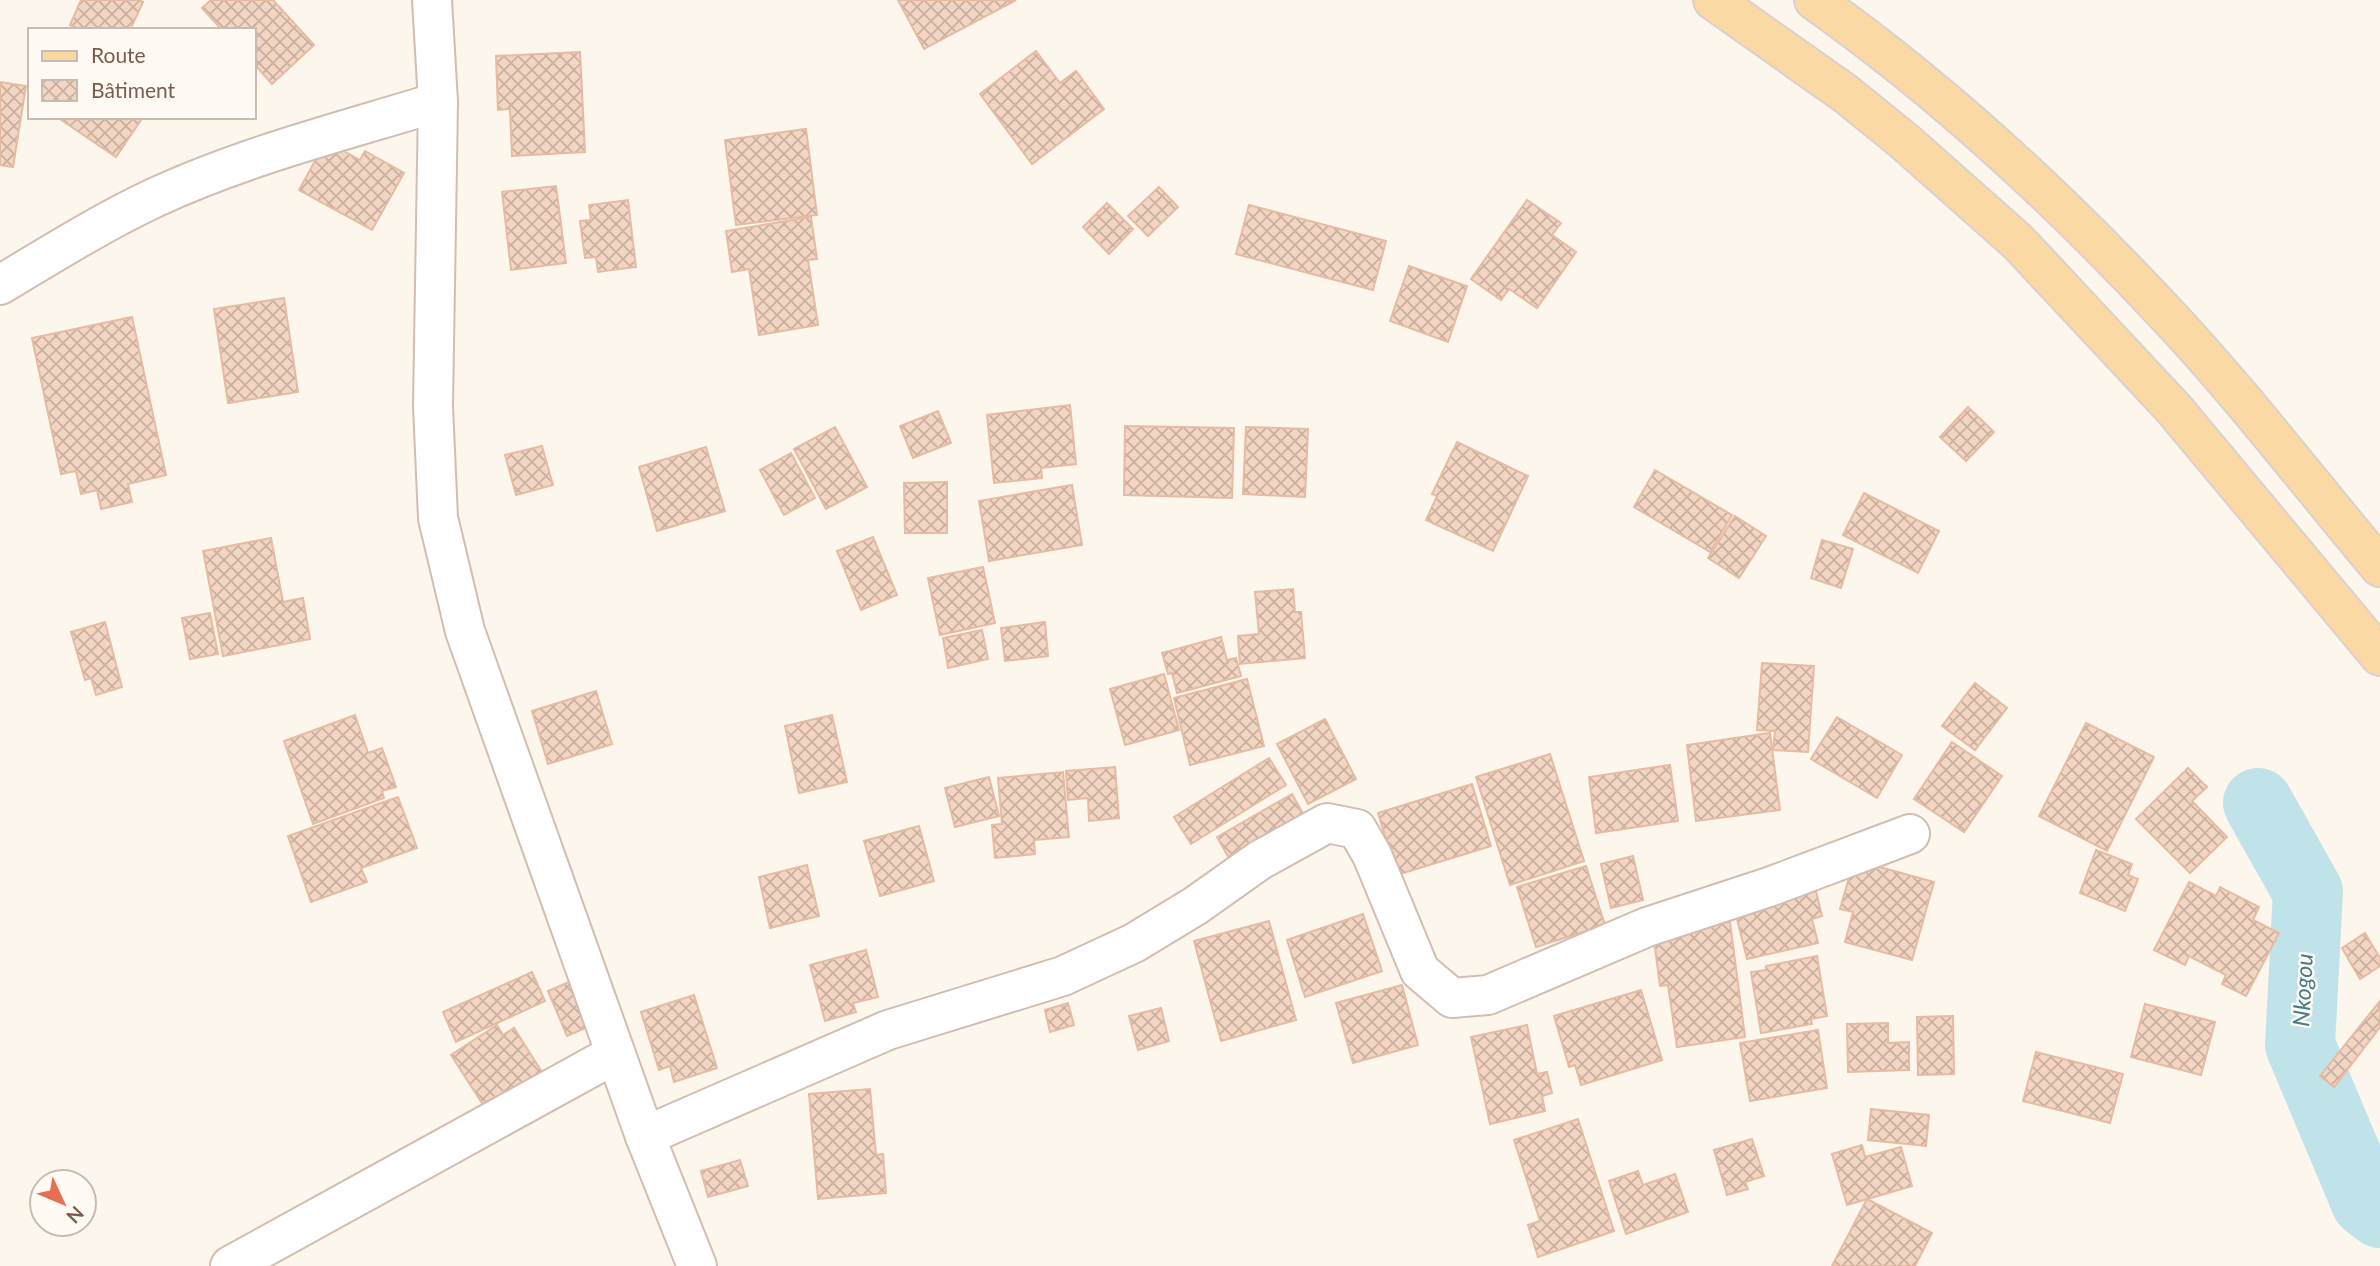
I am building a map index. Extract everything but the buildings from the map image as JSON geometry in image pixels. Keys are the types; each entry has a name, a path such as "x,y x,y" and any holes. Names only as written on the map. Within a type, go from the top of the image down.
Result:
{"main road":[{"path":"1713,0 1846,94 2018,242 2174,409 2380,656"},
{"path":"1814,0 1893,59 1959,114 2070,216 2124,270 2226,382 2380,567"}],"street":[{"path":"432,0 438,102 433,406 438,518 465,631 615,1054 697,1266"},
{"path":"0,285 65,246 155,198 233,166 438,102"},
{"path":"645,1136 888,1030 1063,976 1134,943 1195,906 1260,859 1327,823 1357,829 1372,855 1420,971 1452,998 1488,995 1647,927 1769,887 1910,835"},
{"path":"230,1266 615,1054"}],"waterway":[{"name":"Nkogou","path":"2258,803 2308,892 2300,1045 2366,1202 2380,1213"}]}
